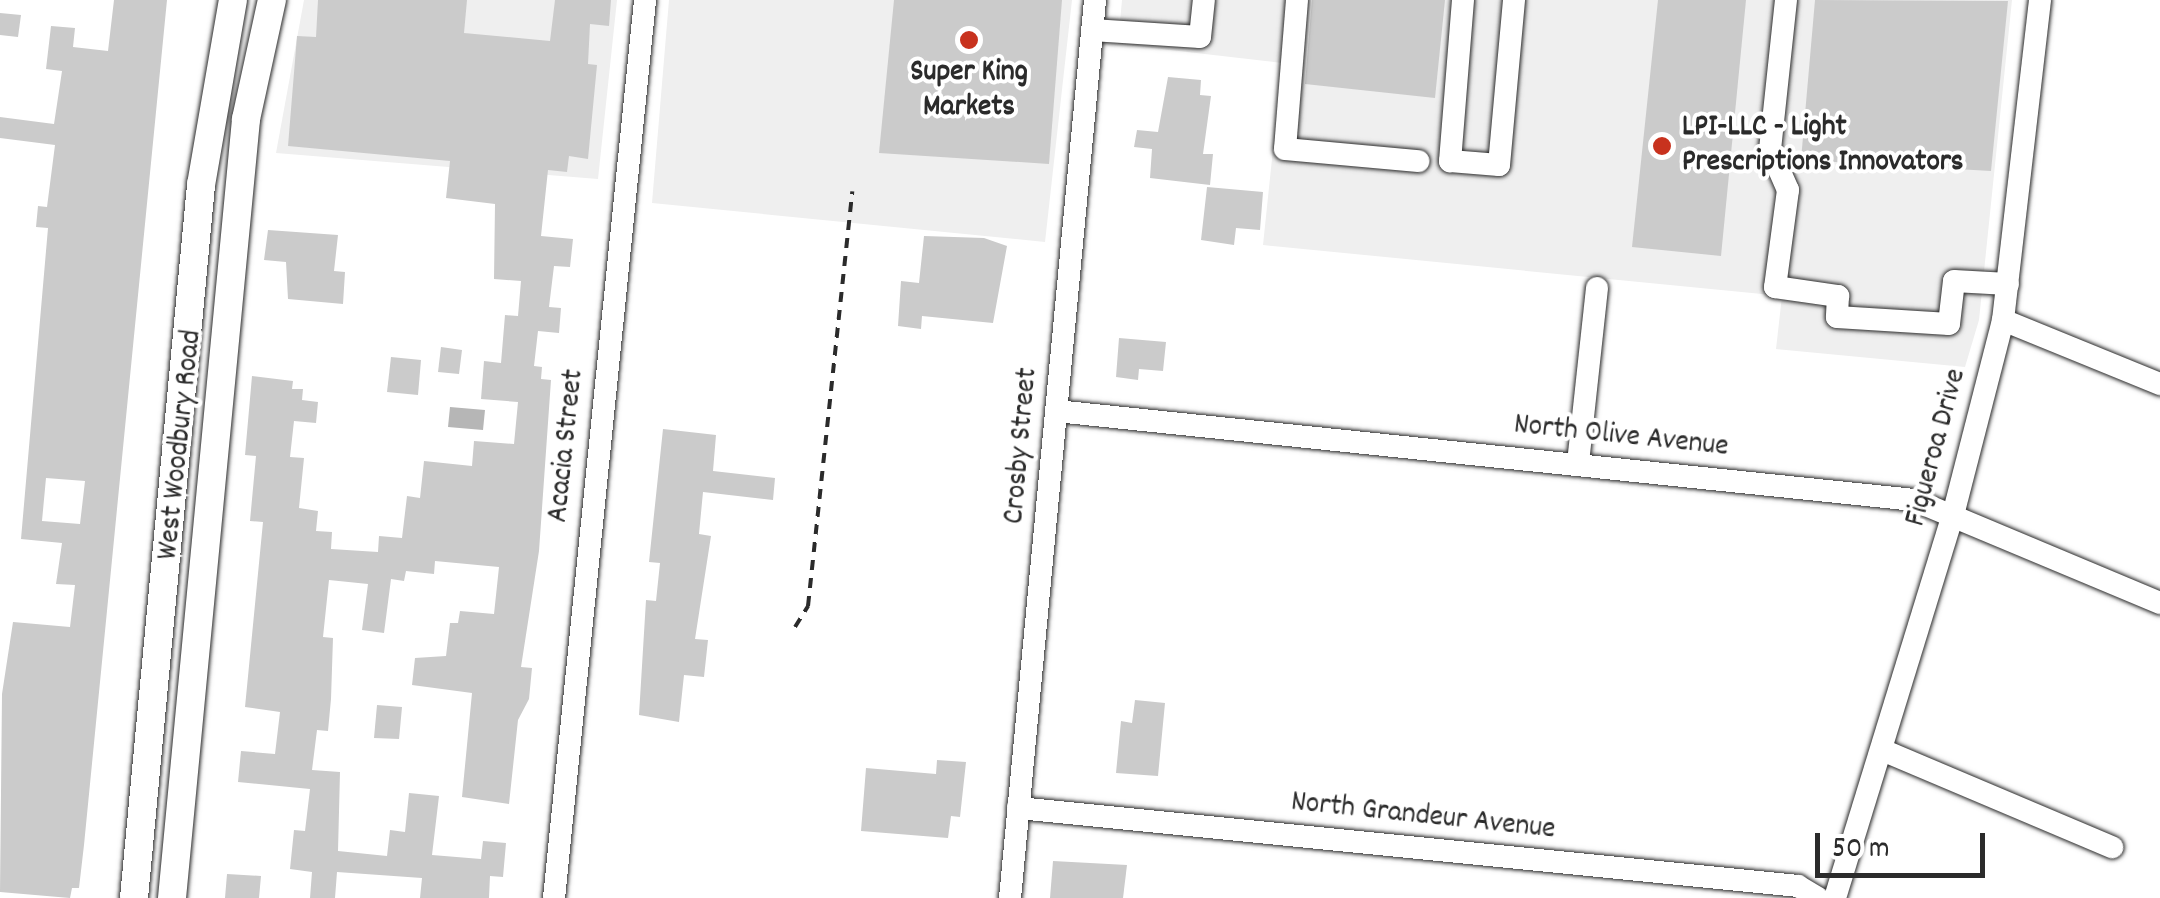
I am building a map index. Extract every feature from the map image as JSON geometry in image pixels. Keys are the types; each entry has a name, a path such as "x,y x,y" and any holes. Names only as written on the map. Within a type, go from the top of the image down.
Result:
{"main road":[{"name":"West Woodbury Road","path":"134,898 201,185 233,0"},
{"name":"West Woodbury Road","path":"172,898 246,119 272,0"}],"street":[{"name":"Acacia Street","path":"554,898 646,0"},
{"name":"Crosby Street","path":"1010,898 1095,0"},
{"path":"1092,30 1200,38 1204,0"},
{"path":"1297,0 1285,148 1418,161"},
{"path":"1463,0 1450,162 1499,166 1514,0"},
{"path":"1786,0 1770,149 1788,190 1774,286 1838,296 1837,317 1949,324 1954,281 2008,284"},
{"name":"Figueroa Drive","path":"1835,898 1953,515 2003,320 2040,0"},
{"path":"1578,463 1597,288"},
{"path":"2003,320 2160,384"},
{"name":"North Olive Avenue","path":"1056,411 1914,500 2160,603"},
{"path":"1882,750 2112,847"},
{"name":"North Grandeur Avenue","path":"1018,808 1798,886 1818,898"}],"path":[{"path":"795,627 808,606 852,192"}],"shaded area":[{"path":"304,0 617,0 598,179 276,153"},
{"path":"669,0 1072,0 1045,242 652,203"},
{"path":"1122,0 2012,0 1979,320 1965,367 1776,349 1782,296 1263,245 1282,63 1118,44"},
{"path":"450,407 485,410 483,430 448,427"}],"building":[{"path":"114,0 167,0 79,888 72,888 70,898 0,892 2,694 13,622 70,627 75,585 56,584 62,543 21,539 48,228 36,227 38,206 47,207 55,145 0,138 0,117 54,124 62,71 46,69 51,26 75,28 73,47 108,51","holes":["46,478 85,481 80,524 42,521"]},
{"path":"318,0 467,0 464,33 550,41 555,0 611,0 609,26 590,24 588,64 597,65 588,159 569,156 567,172 548,170 541,236 573,239 570,267 554,266 549,307 561,308 559,333 538,331 534,366 542,367 541,379 551,380 539,551 521,667 532,668 529,699 518,720 509,804 462,797 472,693 412,685 415,658 446,656 450,623 458,623 460,611 494,614 499,567 435,561 434,574 406,571 404,581 391,579 384,633 362,630 368,584 329,580 323,637 333,638 331,699 328,731 317,730 312,770 340,772 338,851 387,856 390,830 405,832 409,793 439,796 432,855 481,859 483,841 506,843 503,877 490,876 489,898 420,898 422,878 337,872 335,898 310,898 312,872 290,869 294,830 305,831 310,789 238,782 241,751 275,754 280,712 245,707 263,522 250,521 256,456 245,455 252,376 293,381 292,389 303,389 302,400 318,402 316,423 294,421 290,457 304,458 299,508 318,511 316,531 332,532 331,549 378,552 379,536 402,538 407,496 420,498 424,461 472,466 474,441 514,444 518,402 481,399 484,361 501,363 505,315 518,316 521,281 494,279 495,204 446,198 450,161 288,146 297,36 316,37"},
{"path":"894,0 1062,0 1049,164 879,153"},
{"path":"1312,0 1445,0 1435,98 1305,84"},
{"path":"1658,0 1746,0 1721,256 1632,247"},
{"path":"1815,0 2008,1 1991,171 1801,160"},
{"path":"0,13 21,15 18,37 0,35"},
{"path":"1168,77 1201,80 1200,95 1211,96 1203,154 1213,154 1210,185 1150,178 1152,149 1134,147 1137,130 1158,132"},
{"path":"1207,187 1263,192 1260,230 1236,228 1234,245 1201,240"},
{"path":"268,230 338,235 334,271 345,272 343,304 288,299 286,262 264,260"},
{"path":"924,236 984,238 1007,246 993,323 922,316 921,329 898,326 901,281 919,283"},
{"path":"1119,338 1166,342 1163,371 1139,369 1138,380 1116,377"},
{"path":"441,347 462,350 459,374 438,372"},
{"path":"391,357 421,360 418,395 387,392"},
{"path":"663,429 716,435 713,471 775,478 773,500 703,492 699,534 711,536 695,639 708,640 704,677 684,675 679,722 639,715 646,600 656,601 660,563 649,562"},
{"path":"1135,700 1165,703 1158,776 1116,773 1121,721 1132,723"},
{"path":"377,705 402,707 399,739 374,738"},
{"path":"937,760 966,762 960,817 951,816 948,838 861,831 866,768 936,774"},
{"path":"1053,861 1127,865 1123,898 1050,898"},
{"path":"227,874 261,876 259,898 225,898"}],"place":[{"name":"Super King Markets","path":"969,40"},
{"name":"LPI-LLC - Light Prescriptions Innovators","path":"1662,146"}]}
